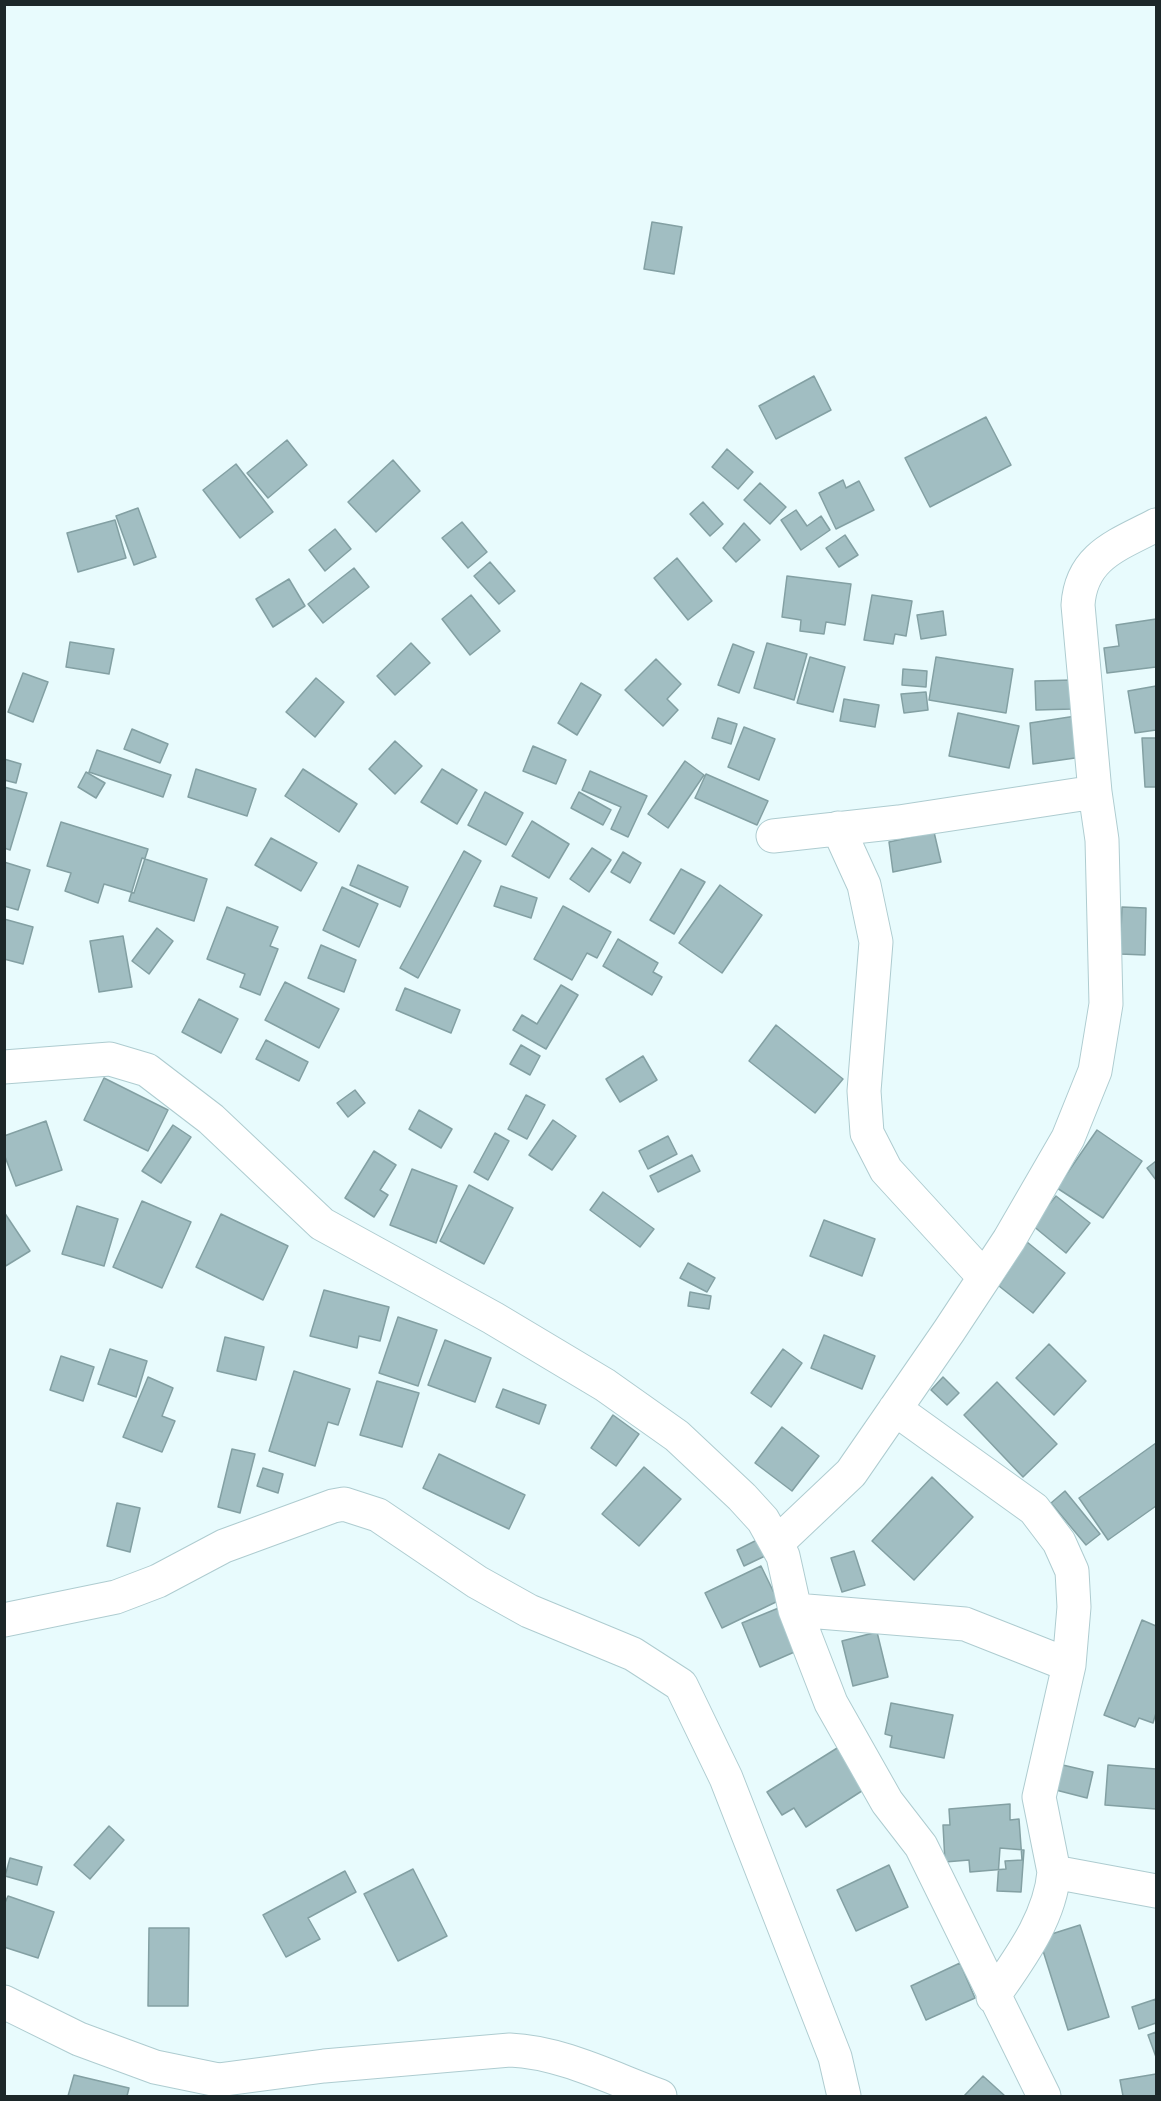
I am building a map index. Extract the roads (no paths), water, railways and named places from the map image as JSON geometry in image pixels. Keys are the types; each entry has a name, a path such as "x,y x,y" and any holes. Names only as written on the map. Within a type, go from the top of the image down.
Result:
{"street":[{"path":"777,1543 851,1473 984,1277 1068,1138 1095,1071 1106,1004 1102,840 1095,792 1078,605 1079,587 1085,573 1098,558 1156,525"},
{"path":"773,836 899,822 1095,792"},
{"path":"838,828 864,885 876,942 864,1090 867,1133 886,1170 984,1277"},
{"path":"4,1067 110,1059 147,1070 211,1119 322,1224 513,1330 605,1385 678,1436 742,1497 763,1520 777,1543 787,1571 795,1610 831,1703 887,1802 921,1846 993,1997 1037,2078 1044,2097"},
{"path":"895,1409 1034,1509 1048,1524 1072,1571 1074,1607 1069,1665 1039,1797 1054,1872 1043,1916 1024,1953 993,1997"},
{"path":"4,1620 116,1597 158,1581 224,1546 344,1504 378,1515 433,1554 529,1611 644,1659 681,1684 711,1742 835,2057 844,2097"},
{"path":"795,1610 964,1624 1069,1665"},
{"path":"1054,1872 1156,1891"},
{"path":"9,2016 215,2088 324,2066 510,2050 540,2054 580,2066 660,2097"}]}
